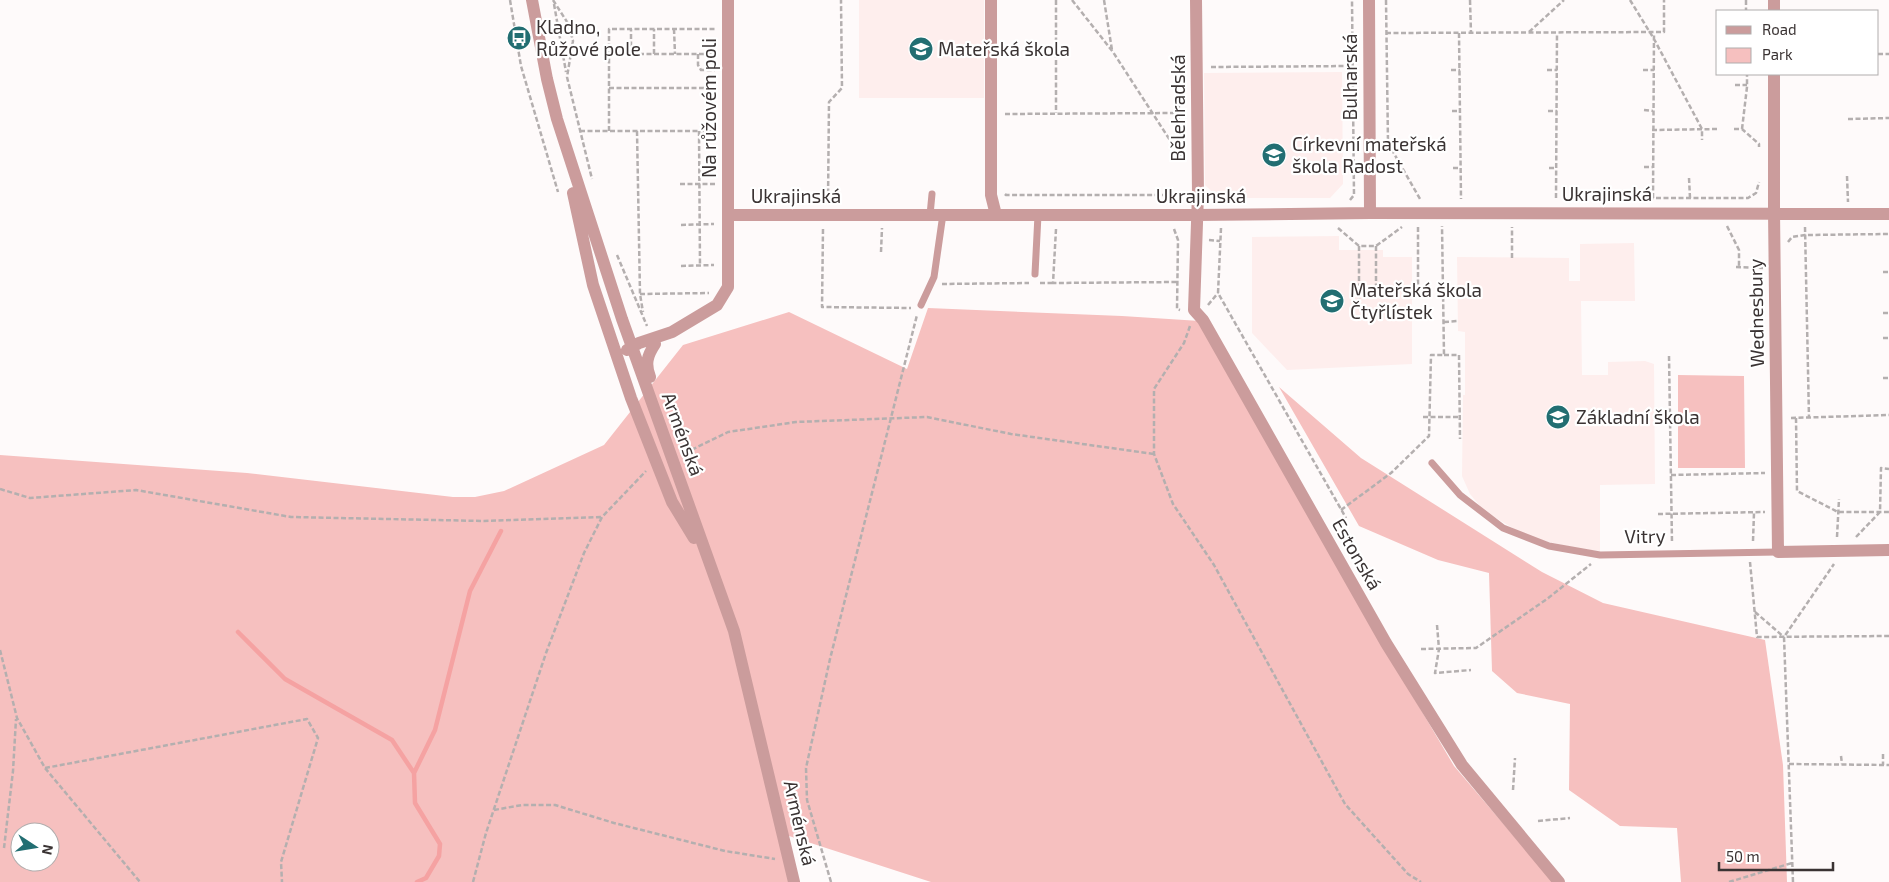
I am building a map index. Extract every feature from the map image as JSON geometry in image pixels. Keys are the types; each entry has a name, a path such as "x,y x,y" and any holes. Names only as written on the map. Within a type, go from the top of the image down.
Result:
{"street":[{"name":"Arménská","path":"532,0 556,120 622,319 734,631 794,882"},
{"name":"Na růžovém poli","path":"724,220 728,0"},
{"path":"991,0 991,195 996,215"},
{"name":"Bělehradská","path":"1196,0 1197,215"},
{"name":"Bulharská","path":"1369,0 1370,213"},
{"name":"Wednesbury","path":"1774,75 1778,552"},
{"path":"556,120 593,285 622,369 672,502 712,567"},
{"path":"575,200 618,337 626,345 642,349 656,341"},
{"name":"Ukrajinská","path":"656,341 717,305 728,287 724,220 828,215 930,214 1197,215 1774,212 1889,214"},
{"name":"Estonská","path":"1197,215 1194,310 1201,317 1386,643 1462,765 1559,882"},
{"path":"622,319 637,333 656,341"},
{"path":"656,341 648,355 646,367 688,491 698,532"},
{"path":"622,369 626,350 632,347"},
{"name":"Vitry","path":"1778,552 1889,550"}],"lane":[{"path":"930,214 932,194"},
{"path":"921,305 932,284 943,214"},
{"path":"1035,274 1038,215"},
{"name":"Vitry","path":"1432,463 1460,495 1503,528 1548,546 1600,555 1778,552"}],"path":[{"path":"557,0 554,2 567,77"},
{"path":"828,215 829,102 842,88 842,0"},
{"path":"1056,0 1056,114"},
{"path":"1072,0 1113,52 1178,152 1190,164"},
{"path":"1104,0 1113,52"},
{"path":"1341,200 1350,200 1354,195 1352,0"},
{"path":"1386,0 1388,143 1420,200 1428,199"},
{"path":"1470,0 1471,33"},
{"path":"1528,33 1564,0"},
{"path":"1630,0 1652,33 1702,129 1702,140"},
{"path":"1386,33 1664,32 1664,0"},
{"path":"610,131 608,29 721,30"},
{"path":"631,29 631,54"},
{"path":"654,29 654,54"},
{"path":"674,29 675,54"},
{"path":"1459,33 1461,199"},
{"path":"1547,198 1556,198 1558,33"},
{"path":"1653,198 1654,39"},
{"path":"609,54 721,54"},
{"path":"698,54 698,65 701,70 721,70"},
{"path":"1204,67 1352,66"},
{"path":"1451,70 1460,70"},
{"path":"1548,70 1557,70"},
{"path":"1643,70 1654,70"},
{"path":"1742,129 1747,75"},
{"path":"1735,85 1747,85"},
{"path":"609,88 721,88"},
{"path":"1644,110 1653,111"},
{"path":"1452,112 1460,111"},
{"path":"1548,111 1557,111"},
{"path":"1002,114 1178,113 1178,152"},
{"path":"1848,119 1889,118"},
{"path":"1652,130 1718,129"},
{"path":"1734,129 1742,129 1759,144 1759,154"},
{"path":"580,131 721,131"},
{"path":"637,131 640,294 643,314"},
{"path":"699,131 700,266"},
{"path":"1644,167 1653,167"},
{"path":"1453,168 1460,168"},
{"path":"1549,168 1556,168"},
{"path":"1605,198 1748,198 1756,193 1759,173"},
{"path":"1847,176 1848,203 1856,203"},
{"path":"1689,178 1690,198"},
{"path":"680,184 721,184"},
{"path":"1002,189 1006,196 1190,195"},
{"path":"1452,199 1470,199"},
{"path":"681,225 700,225 724,220"},
{"path":"1732,222 1725,222 1739,250 1738,268 1767,268"},
{"path":"1342,224 1333,224 1358,246 1376,246 1407,223 1398,223"},
{"path":"1418,223 1418,295"},
{"path":"1442,223 1444,355"},
{"path":"1512,223 1512,258"},
{"path":"1054,283 1056,225"},
{"path":"1221,225 1218,293 1346,518"},
{"path":"1172,226 1178,240 1176,309 1183,310"},
{"path":"823,227 822,307 919,309 830,659 806,768 807,800 831,882"},
{"path":"881,252 882,227"},
{"path":"1786,244 1792,237 1805,235 1889,234"},
{"path":"1805,235 1809,418"},
{"path":"1358,246 1359,299"},
{"path":"1376,246 1376,299"},
{"path":"681,266 721,265"},
{"path":"1883,272 1889,272"},
{"path":"932,284 1177,282"},
{"path":"640,294 716,293"},
{"path":"1218,293 1201,317 1192,320 1184,342 1154,390 1154,454 1173,504 1214,565 1345,804 1408,874 1421,882"},
{"path":"1883,313 1889,313"},
{"path":"1444,322 1458,321"},
{"path":"1883,338 1889,338"},
{"path":"1341,510 1391,473 1429,436 1430,355 1459,355 1460,439"},
{"path":"1670,356 1673,554"},
{"path":"1883,378 1889,378"},
{"path":"1776,418 1889,415"},
{"path":"685,453 728,432 796,422 927,417 1011,434 1154,454"},
{"path":"1423,417 1459,417"},
{"path":"1796,418 1797,491 1838,512 1889,512"},
{"path":"473,882 494,810 546,653 584,553 602,517 650,467"},
{"path":"1738,468 1738,474"},
{"path":"1854,539 1880,512 1881,468 1889,469"},
{"path":"1671,475 1767,473"},
{"path":"0,489 30,498 136,490 291,517 484,521 602,517"},
{"path":"1837,539 1838,499"},
{"path":"1658,514 1754,513 1766,511 1766,520"},
{"path":"1752,550 1754,513"},
{"path":"1793,882 1784,637 1836,561 1827,561"},
{"path":"1421,649 1476,648 1547,599 1594,562"},
{"path":"1742,562 1758,562"},
{"path":"1750,562 1756,637 1889,636"},
{"path":"1755,612 1784,637"},
{"path":"1437,626 1439,649 1435,673 1471,670"},
{"path":"0,650 16,718 13,771 4,848"},
{"path":"16,718 45,768 140,882"},
{"path":"45,768 307,719 318,738 282,862 282,882"},
{"path":"1883,754 1883,765"},
{"path":"1841,756 1842,765"},
{"path":"1513,790 1515,758"},
{"path":"1788,764 1889,765"},
{"path":"494,810 522,805 555,805 614,823 725,851 790,862"},
{"path":"1538,821 1570,818"},
{"path":"1730,882 1792,863"}],"shaded area":[{"name":"Mateřská škola","path":"859,0 984,0 984,98 859,98"},
{"name":"Církevní mateřská škola Radost","path":"1342,72 1343,184 1330,198 1219,198 1205,185 1204,73"},
{"name":"Mateřská škola Čtyřlístek","path":"1339,236 1339,250 1383,250 1383,257 1412,257 1412,364 1287,370 1252,333 1252,237"},
{"name":"Základní škola","path":"1634,243 1635,301 1581,301 1582,375 1608,375 1608,362 1645,361 1654,364 1655,484 1600,485 1600,551 1544,541 1521,533 1484,511 1470,494 1462,476 1465,332 1458,331 1457,257 1569,258 1569,281 1580,281 1580,244"}],"green space":[{"path":"928,308 1200,321 1377,635 1454,766 1553,882 931,882 786,835 790,882 0,882 0,455 247,473 453,497 475,497 504,491 604,445 683,345 789,312 907,369"},
{"path":"1678,375 1744,376 1745,468 1678,468"},
{"path":"1279,387 1361,458 1542,572 1603,603 1765,640 1783,765 1787,882 1681,882 1677,828 1620,826 1569,790 1570,704 1517,693 1492,671 1489,573 1438,560 1359,526"}],"waterway":[{"path":"417,882 426,878 439,856 440,844 415,803 414,773 435,730 470,591 501,531"},
{"path":"238,632 285,679 392,740 414,773"}],"place":[{"name":"Kladno, Růžové pole","path":"519,38"},
{"name":"Mateřská škola","path":"921,49"},
{"name":"Církevní mateřská škola Radost","path":"1274,155"},
{"name":"Mateřská škola Čtyřlístek","path":"1332,301"},
{"name":"Základní škola","path":"1558,417"}]}
